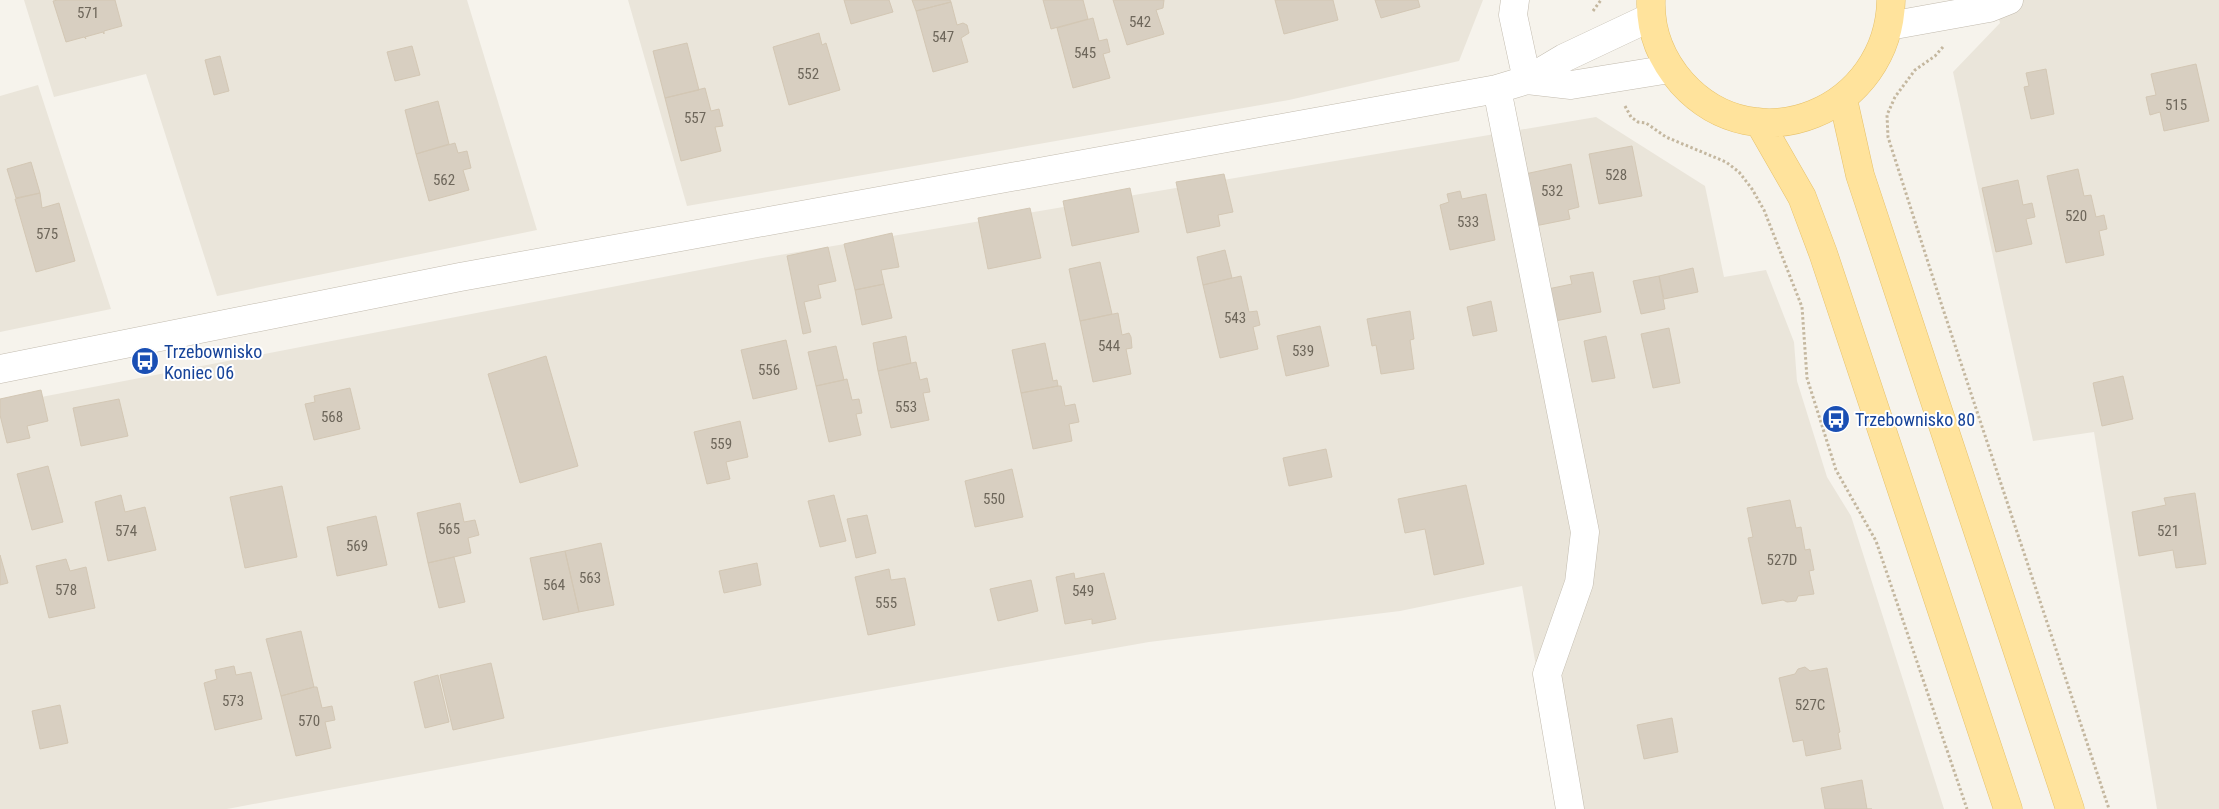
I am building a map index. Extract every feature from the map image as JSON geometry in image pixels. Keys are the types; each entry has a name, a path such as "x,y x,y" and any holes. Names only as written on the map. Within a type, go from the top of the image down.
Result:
{"main road":[{"path":"1651,8 1658,44 1670,69 1694,95 1725,114 1759,122 1789,122 1817,114 1843,99 1864,79 1880,54 1890,13"},
{"path":"1843,99 1860,176 2070,809"},
{"path":"1759,122 1802,196 1824,254 2008,809"}],"street":[{"path":"1515,0 1513,15 1527,80"},
{"path":"1890,13 1989,8 2009,0"},
{"path":"0,369 460,277 1498,89 1527,80 1651,8"},
{"path":"1527,80 1571,85 1670,69"},
{"path":"1498,89 1584,532 1579,583 1547,674 1570,809"}],"path":[{"path":"1945,41 1942,49 1915,70 1895,97 1887,115 1888,137 2109,809"},
{"path":"1624,103 1632,117 1638,122 1646,122 1680,144 1726,162 1744,178 1764,210 1802,307 1808,378 1836,470 1876,541 1967,809"}],"shaded area":[{"path":"24,0 467,0 537,230 217,296 146,74 54,97"},
{"path":"628,0 1483,0 1459,61 1289,100 687,206"},
{"path":"1994,0 2219,0 2219,809 2157,809 2094,432 2033,441 1953,72 2000,23"},
{"path":"38,85 111,309 0,332 0,96"},
{"path":"1596,117 1705,186 1724,277 1766,270 1794,342 1797,381 1827,477 1851,516 1944,809 1561,809 1522,586 1400,611 1149,642 655,729 227,809 0,809 0,405 762,258"}],"building":[{"path":"115,0 122,26 104,31 104,34 103,32 85,37 86,39 84,37 66,42 53,1"},
{"path":"844,0 889,0 893,12 851,24"},
{"path":"912,0 950,0 951,2 916,11"},
{"path":"1043,0 1083,0 1088,19 1051,29"},
{"path":"1113,0 1164,0 1163,8 1156,10 1164,34 1127,45"},
{"path":"1275,0 1333,0 1338,20 1284,34"},
{"path":"1375,0 1418,0 1420,7 1381,18"},
{"path":"951,2 957,25 963,23 967,25 969,33 961,38 968,62 933,72 916,11"},
{"path":"1093,18 1099,41 1107,39 1110,52 1103,54 1110,78 1073,88 1057,28"},
{"path":"819,33 822,45 826,43 840,90 789,105 773,47"},
{"path":"687,43 699,90 665,98 653,51"},
{"path":"412,46 420,75 395,81 387,52"},
{"path":"220,56 229,91 214,95 205,60"},
{"path":"2196,64 2209,121 2164,131 2160,112 2150,115 2146,97 2156,95 2151,74"},
{"path":"2046,69 2054,114 2031,119 2024,87 2029,86 2026,73"},
{"path":"705,88 711,111 719,109 723,126 715,127 721,151 681,161 665,98"},
{"path":"438,101 449,144 416,154 405,110"},
{"path":"455,143 458,153 467,151 471,168 463,170 469,190 429,201 416,154"},
{"path":"1632,146 1642,196 1599,204 1589,154"},
{"path":"31,162 40,193 16,198 7,169"},
{"path":"1571,164 1579,207 1568,210 1570,219 1535,226 1525,174"},
{"path":"2078,169 2084,196 2091,195 2096,217 2104,215 2107,229 2099,231 2104,255 2066,263 2047,176"},
{"path":"1224,174 1233,212 1218,215 1220,226 1187,233 1176,182"},
{"path":"2018,180 2023,205 2032,203 2035,217 2026,219 2032,244 1996,252 1982,188"},
{"path":"1130,188 1139,232 1072,246 1063,201"},
{"path":"1460,191 1462,199 1486,194 1495,240 1450,250 1440,205 1449,202 1447,194"},
{"path":"40,193 42,208 59,203 75,261 36,272 15,199"},
{"path":"1030,208 1041,258 988,269 978,218"},
{"path":"892,233 899,267 881,270 884,284 855,290 844,244"},
{"path":"828,247 836,281 818,285 821,298 804,302 811,332 803,334 787,256"},
{"path":"1225,250 1232,278 1203,285 1197,257"},
{"path":"1100,262 1112,314 1080,321 1069,269"},
{"path":"1693,268 1698,292 1664,299 1659,276"},
{"path":"1593,272 1601,312 1550,322 1543,290 1572,284 1570,276"},
{"path":"1241,276 1249,312 1257,311 1260,325 1253,327 1258,349 1220,358 1203,285"},
{"path":"1659,276 1665,309 1641,314 1633,281"},
{"path":"884,284 892,318 862,325 855,290"},
{"path":"1491,301 1497,331 1473,336 1467,307"},
{"path":"1410,311 1414,339 1410,340 1414,369 1381,374 1376,345 1372,346 1367,319"},
{"path":"1118,313 1122,335 1129,333 1131,337 1132,348 1126,349 1131,374 1093,382 1080,321"},
{"path":"1320,326 1329,366 1286,376 1277,336"},
{"path":"1669,328 1680,383 1653,388 1641,334"},
{"path":"906,336 911,363 878,371 873,343"},
{"path":"1606,336 1615,378 1592,382 1584,341"},
{"path":"786,340 797,389 753,399 741,350"},
{"path":"1045,343 1053,381 1057,380 1058,386 1021,393 1012,350"},
{"path":"836,346 844,380 816,386 808,352"},
{"path":"546,356 578,466 520,483 488,374"},
{"path":"916,362 920,380 927,378 930,392 923,393 929,420 891,428 878,371"},
{"path":"2123,376 2133,419 2102,426 2093,383"},
{"path":"847,379 852,400 859,399 862,413 856,414 861,435 829,442 816,386"},
{"path":"1061,386 1065,406 1075,404 1079,422 1069,424 1072,441 1033,449 1021,393"},
{"path":"350,388 360,429 314,440 305,404 315,402 314,396"},
{"path":"41,390 48,421 27,426 30,438 7,443 0,415 0,399"},
{"path":"119,399 128,436 81,446 73,408"},
{"path":"740,421 748,457 726,462 730,479 707,484 694,432"},
{"path":"1326,449 1332,477 1289,486 1283,458"},
{"path":"48,466 63,522 32,530 17,474"},
{"path":"1012,469 1023,517 975,527 965,481"},
{"path":"1466,485 1484,564 1434,575 1425,529 1405,533 1398,499"},
{"path":"282,486 297,557 245,568 230,497"},
{"path":"2195,493 2206,564 2176,568 2173,550 2139,556 2132,512 2166,505 2164,498"},
{"path":"121,495 125,512 145,507 156,550 108,561 95,502"},
{"path":"834,495 846,541 820,547 808,501"},
{"path":"1790,500 1796,528 1801,527 1805,550 1810,549 1814,570 1809,571 1814,594 1798,596 1796,601 1787,602 1783,600 1762,604 1748,538 1753,537 1747,508"},
{"path":"460,503 464,522 475,520 479,535 468,538 471,553 428,563 417,513"},
{"path":"867,515 876,553 856,558 847,519"},
{"path":"376,516 387,565 337,576 327,527"},
{"path":"601,543 614,605 579,612 565,551"},
{"path":"565,551 579,612 543,620 530,558"},
{"path":"0,555 8,583 0,585"},
{"path":"454,557 465,602 439,608 428,563"},
{"path":"66,559 70,571 86,567 95,608 49,618 36,566"},
{"path":"757,563 761,585 724,593 719,571"},
{"path":"889,569 891,580 905,578 915,625 868,635 855,577"},
{"path":"1074,573 1075,579 1104,573 1116,619 1092,624 1092,619 1065,624 1056,577"},
{"path":"1031,580 1038,611 998,621 990,589"},
{"path":"301,631 314,687 281,696 266,639"},
{"path":"491,663 504,718 453,730 440,675"},
{"path":"234,666 236,675 251,672 262,719 215,730 204,683 217,679 215,670"},
{"path":"1805,667 1810,671 1827,668 1840,732 1838,733 1841,749 1806,756 1803,740 1793,742 1779,678 1795,674 1798,669"},
{"path":"438,675 449,722 425,728 414,682"},
{"path":"317,687 322,708 332,706 335,720 325,722 331,748 296,756 281,696"},
{"path":"60,705 68,743 40,749 32,711"},
{"path":"1672,718 1678,752 1644,759 1637,725"},
{"path":"1862,780 1867,809 1825,809 1821,788"}],"place":[{"name":"Trzebownisko Koniec 06","path":"145,361"},
{"name":"Trzebownisko 80","path":"1836,419"}]}
